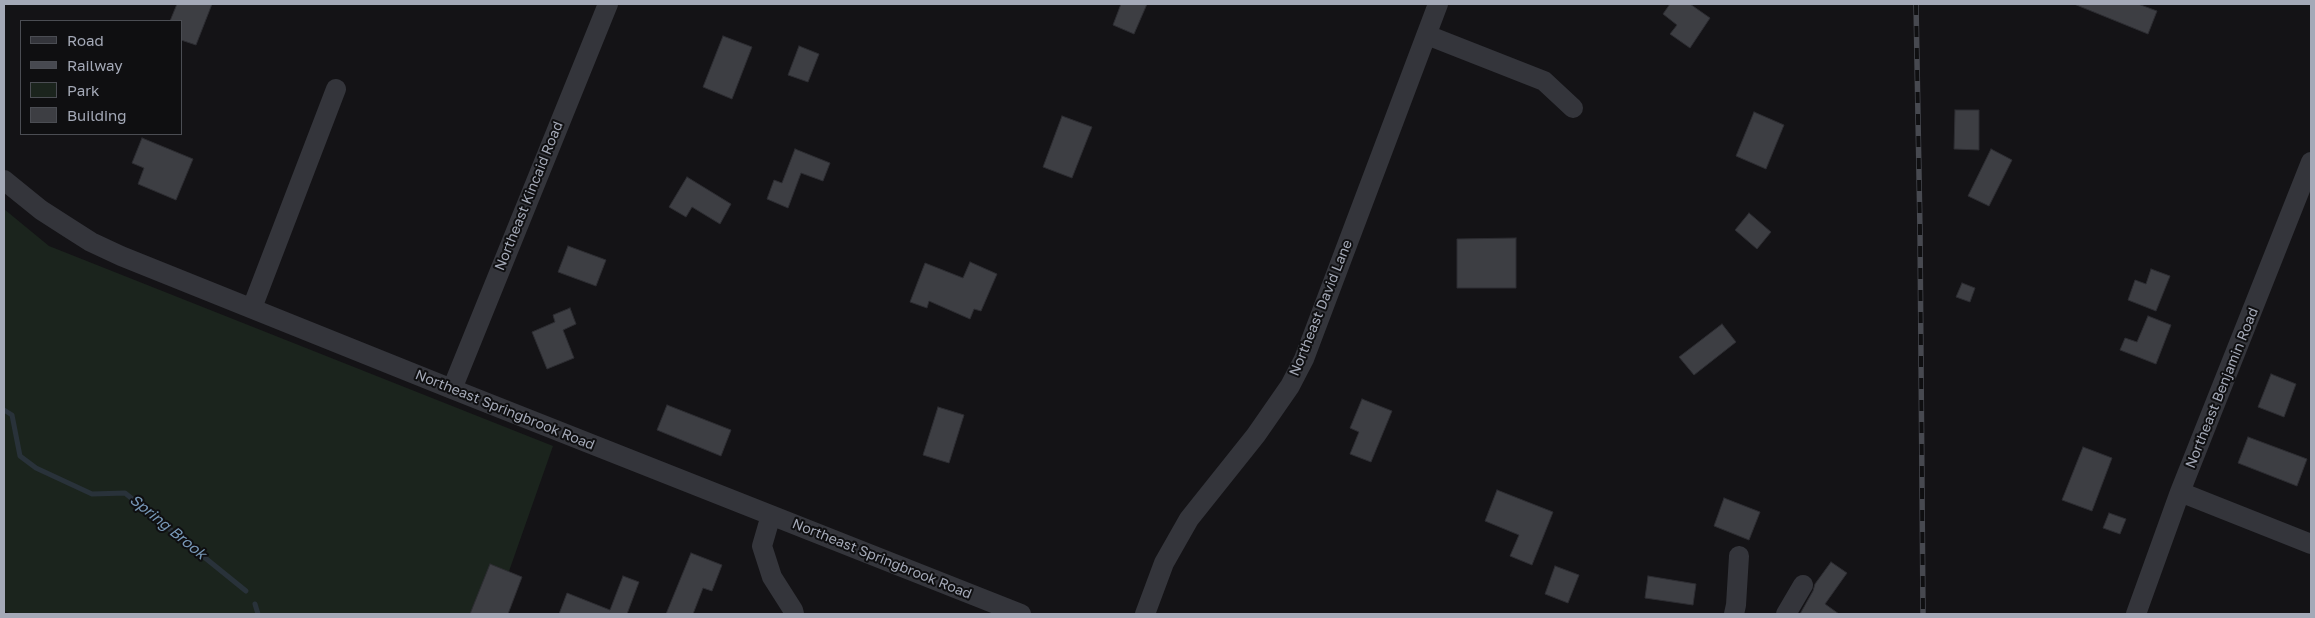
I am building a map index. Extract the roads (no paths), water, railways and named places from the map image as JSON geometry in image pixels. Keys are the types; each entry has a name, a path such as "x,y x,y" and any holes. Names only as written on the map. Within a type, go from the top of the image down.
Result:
{"street":[{"name":"Northeast Kincaid Road","path":"452,390 608,4"},
{"name":"Northeast David Lane","path":"1145,614 1164,563 1189,519 1256,435 1290,386 1304,359 1438,4"},
{"path":"1427,35 1544,82 1573,108"},
{"path":"252,308 336,89"},
{"name":"Northeast Benjamin Road","path":"2136,614 2180,492 2311,162"},
{"name":"Northeast Springbrook Road","path":"4,180 41,210 91,242 452,390 1021,614"},
{"path":"2180,492 2311,544"},
{"path":"771,515 762,546 772,577 794,614"},
{"path":"1734,614 1739,556"},
{"path":"1786,614 1803,585"}],"waterway":[{"name":"Spring Brook","path":"4,410 12,415 20,456 36,468 92,494 125,493 246,591"},
{"name":"Spring Brook","path":"255,604 258,614"}],"railway":[{"path":"1916,4 1923,614"}]}
